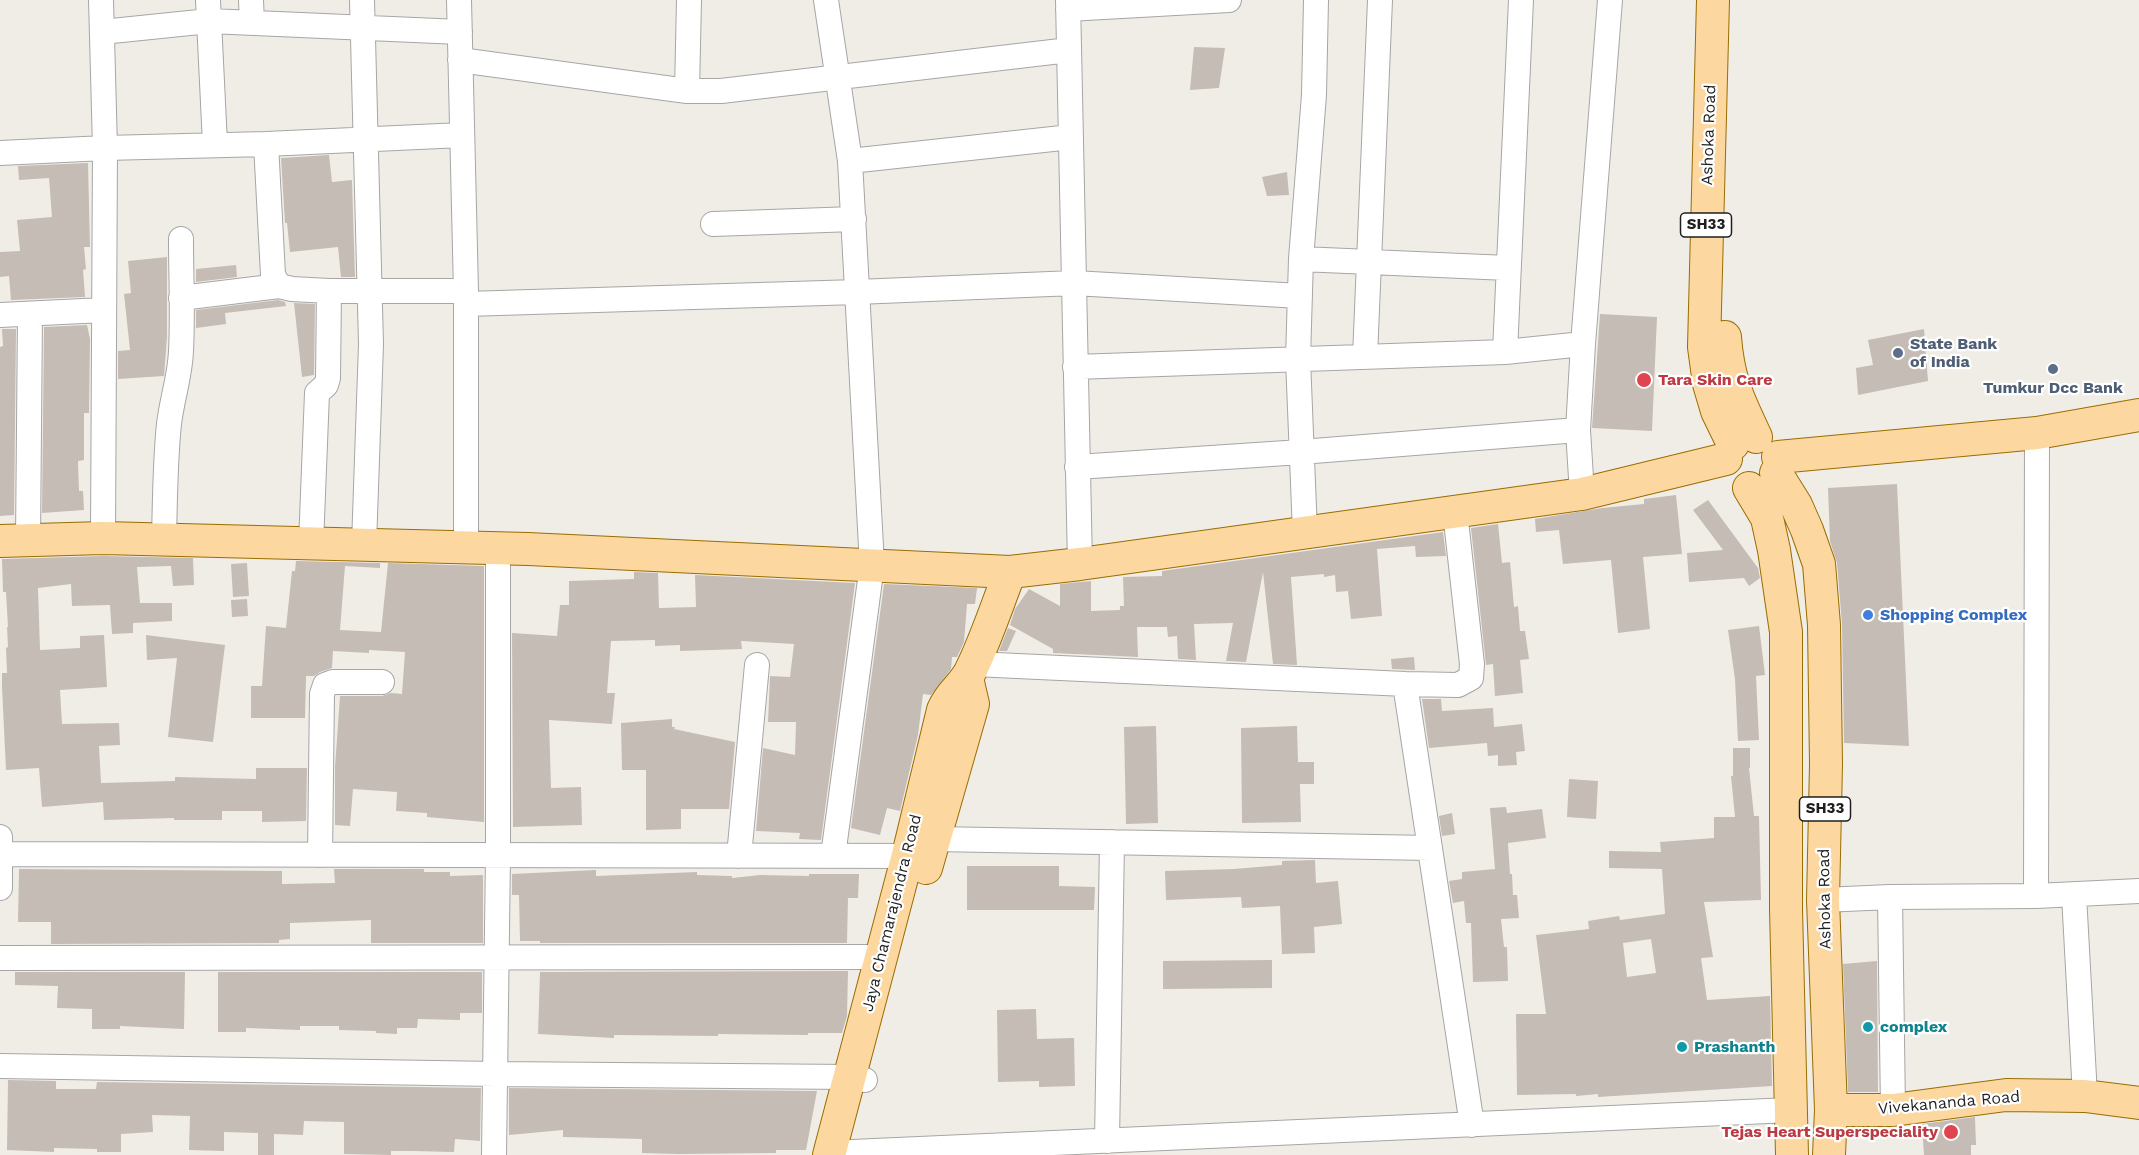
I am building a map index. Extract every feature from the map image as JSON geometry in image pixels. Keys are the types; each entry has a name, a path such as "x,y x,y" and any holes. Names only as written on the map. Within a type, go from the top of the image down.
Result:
{"main road":[{"name":"Ashoka Road","path":"1713,0 1704,346 1709,384 1716,411 1796,505 1819,564 1824,625 1826,708 1823,900 1831,1110 1829,1155"},
{"name":"Ashoka Road","path":"1730,0 1724,187 1725,339 1733,387 1754,454"},
{"path":"14,540 164,539 498,548 1010,572 1582,494 1754,454 2037,433 2139,415"},
{"path":"1754,454 1768,483 1749,488 1767,518 1778,571 1786,632 1786,909 1792,1155"},
{"name":"Jaya Chamarajendra Road","path":"836,1154 924,850 943,710 948,698 970,671 1010,572"},
{"name":"Jaya Chamarajendra Road","path":"857,1078 881,957 924,850"},
{"name":"Vivekananda Road","path":"1831,1110 1893,1110 2006,1095 2085,1096 2139,1103"}],"street":[{"path":"101,0 105,148 103,538"},
{"path":"362,0 371,344 364,545"},
{"path":"459,0 466,298 466,548"},
{"path":"687,91 689,0"},
{"path":"826,0 850,161 872,565 833,856"},
{"path":"1080,564 1068,5 1229,0"},
{"path":"1305,533 1298,359 1301,259 1314,95 1316,0"},
{"path":"1365,357 1380,0"},
{"path":"1505,352 1521,0"},
{"path":"1582,494 1578,430 1610,0"},
{"path":"102,32 208,11 251,11 363,27 460,32"},
{"path":"208,11 216,144"},
{"path":"460,60 687,91 721,91 1069,50"},
{"path":"0,153 462,135"},
{"path":"850,161 1071,137"},
{"path":"266,144 273,274 279,286"},
{"path":"713,224 854,219"},
{"path":"164,539 166,462 171,404 178,379 181,350 182,239"},
{"path":"1301,259 1508,268"},
{"path":"181,298 279,286 292,289 370,290 466,298 858,292 1074,284 1300,296"},
{"path":"311,544 317,393 326,385 328,378 329,291"},
{"path":"0,315 104,310"},
{"path":"14,540 30,314"},
{"path":"1075,367 1505,352 1583,344"},
{"path":"1077,467 1578,430"},
{"path":"2036,896 2037,433"},
{"path":"970,671 1458,685 1471,678 1472,664 1455,512"},
{"path":"494,1155 498,958 498,548"},
{"path":"739,856 757,665"},
{"path":"320,855 322,694 325,685 333,682 382,682"},
{"path":"1405,684 1472,1125"},
{"path":"0,837 0,888"},
{"path":"0,854 833,856 1112,842 1430,848"},
{"path":"1107,1141 1112,842"},
{"path":"1823,900 2074,895 2139,891"},
{"path":"2074,895 2085,1096"},
{"path":"1890,897 1893,1110"},
{"path":"0,958 881,957"},
{"path":"0,1066 857,1078"},
{"path":"836,1154 1790,1110"}],"building":[{"path":"1194,47 1225,48 1219,88 1190,90"},
{"path":"329,155 332,182 352,180 355,277 341,277 338,247 290,252 287,223 285,223 281,158"},
{"path":"88,163 90,247 84,247 85,297 11,300 9,276 0,277 0,252 20,251 17,220 52,217 49,178 19,180 18,166"},
{"path":"1287,172 1289,195 1267,196 1262,177"},
{"path":"167,257 167,337 164,376 118,379 118,351 130,350 124,294 131,293 128,261"},
{"path":"236,265 237,277 196,282 196,269"},
{"path":"278,300 285,302 286,306 225,313 226,324 196,328 196,310"},
{"path":"294,303 315,304 314,375 302,377"},
{"path":"1600,314 1657,317 1652,431 1592,428"},
{"path":"87,325 90,339 89,413 84,413 84,460 78,461 79,491 83,491 84,510 42,513 44,327"},
{"path":"2,329 16,329 14,515 0,516 0,347 3,346"},
{"name":"State Bank of India","path":"1924,329 1928,381 1858,395 1856,368 1873,365 1868,340"},
{"name":"Shopping Complex","path":"1897,484 1909,746 1844,743 1842,624 1837,563 1830,541 1828,488"},
{"path":"1676,495 1682,554 1643,557 1650,629 1618,633 1611,560 1563,564 1559,530 1536,532 1535,519 1644,504 1644,499"},
{"path":"1708,500 1758,568 1760,578 1749,586 1744,578 1689,582 1687,553 1723,550 1693,510"},
{"path":"1498,524 1502,563 1510,562 1514,607 1518,606 1520,631 1525,631 1529,659 1520,660 1523,693 1495,696 1493,664 1486,665 1471,528"},
{"path":"1443,532 1446,556 1416,557 1415,546 1377,549 1382,616 1351,619 1348,591 1336,592 1335,575 1291,577 1297,665 1273,664 1263,572 1246,662 1226,661 1233,623 1194,624 1196,660 1178,659 1177,636 1168,637 1167,627 1137,627 1138,657 1053,653 1053,649 1010,625 1015,609 1029,589 1060,606 1060,584 1091,581 1091,611 1120,610 1120,606 1124,606 1123,577 1162,576 1162,571"},
{"path":"103,556 193,558 194,585 173,586 171,566 137,567 140,603 172,603 172,621 133,623 133,633 112,634 110,605 72,606 71,584 38,588 40,650 80,648 80,636 104,635 107,687 60,690 62,724 119,723 120,745 99,746 101,783 175,781 175,777 256,779 256,768 307,768 306,821 262,822 262,811 222,811 222,820 174,820 174,818 104,820 103,802 42,807 39,768 6,770 2,673 7,673 8,627 6,592 3,592 2,559"},
{"path":"296,561 380,563 380,568 345,566 340,630 381,632 388,563 484,566 484,822 427,817 427,813 396,811 397,792 353,789 350,826 335,825 335,767 340,696 402,694 405,652 333,651 332,668 314,676 306,676 305,718 251,718 251,686 262,686 266,626 286,628 292,571 295,571"},
{"path":"247,563 249,596 233,597 231,564"},
{"path":"634,572 658,573 659,608 696,607 695,575 855,583 821,840 799,839 800,833 756,831 763,748 795,755 796,722 768,722 770,676 790,677 794,644 741,641 742,649 680,651 680,645 655,646 655,640 611,641 607,693 615,693 612,724 549,720 551,788 581,787 582,825 513,827 512,633 557,636 560,605 569,605 569,581 634,579"},
{"path":"884,584 977,588 975,604 967,604 964,642 957,657 952,657 951,669 931,695 923,694 918,735 900,811 887,808 880,835 851,828"},
{"path":"247,599 248,616 232,617 231,600"},
{"path":"1759,626 1765,675 1756,676 1759,740 1738,741 1735,679 1728,630"},
{"path":"1008,628 1016,631 1007,651 999,651"},
{"path":"146,635 225,645 213,742 168,737 177,658 147,660"},
{"path":"1414,657 1415,670 1392,669 1391,659"},
{"path":"1422,699 1441,699 1442,711 1493,708 1494,727 1522,724 1525,751 1516,752 1517,765 1498,766 1498,755 1488,756 1487,743 1429,748"},
{"path":"672,719 674,729 735,742 729,809 681,809 681,829 646,830 646,770 622,770 621,723"},
{"path":"1156,726 1158,823 1126,824 1124,727"},
{"path":"1297,726 1298,762 1314,762 1314,784 1300,784 1301,822 1242,823 1241,728"},
{"path":"1733,748 1750,748 1749,768 1754,816 1759,816 1761,900 1704,902 1713,957 1701,958 1707,1000 1770,996 1772,1086 1598,1097 1598,1094 1517,1095 1516,1014 1546,1014 1536,935 1589,929 1588,921 1619,916 1620,920 1665,914 1662,869 1609,868 1609,851 1661,852 1660,842 1714,838 1714,817 1735,817 1731,776 1733,776","holes":["1651,939 1656,973 1627,977 1623,943"]},
{"path":"1569,779 1598,781 1596,819 1567,817"},
{"path":"1506,807 1507,813 1542,809 1546,838 1508,843 1513,895 1517,895 1519,918 1501,919 1504,947 1507,947 1508,981 1473,982 1471,923 1466,923 1464,901 1453,903 1449,881 1462,879 1462,872 1495,869 1490,808"},
{"path":"1452,813 1455,834 1442,836 1439,816"},
{"path":"1315,860 1316,883 1338,881 1342,924 1314,927 1315,953 1282,954 1280,906 1242,908 1241,897 1166,900 1165,871 1234,869 1282,865 1282,861"},
{"path":"967,866 1059,866 1059,886 1095,887 1094,910 967,910"},
{"path":"19,869 282,871 282,884 335,883 334,869 424,869 424,872 450,872 450,876 483,875 483,943 371,943 371,920 290,923 290,939 279,940 279,943 51,944 51,922 18,922"},
{"path":"596,870 596,876 697,872 697,875 732,876 732,878 760,875 859,874 858,898 848,898 847,943 540,943 540,941 520,941 519,895 512,895 512,874"},
{"path":"1272,960 1272,988 1163,989 1163,961"},
{"name":"complex","path":"1877,961 1878,1092 1848,1092 1843,964"},
{"path":"848,971 847,1016 842,1033 718,1034 718,1036 614,1035 614,1038 538,1034 540,972"},
{"path":"15,972 185,972 184,1029 120,1026 120,1029 92,1029 92,1009 57,1008 58,986 15,985"},
{"path":"218,972 482,972 482,1013 460,1013 460,1020 418,1019 417,1028 397,1028 397,1034 339,1030 339,1026 300,1026 300,1030 246,1028 246,1032 218,1032"},
{"path":"1036,1009 1037,1039 1074,1038 1075,1086 1039,1087 1039,1081 998,1082 997,1010"},
{"path":"8,1080 56,1081 56,1089 96,1089 97,1082 481,1088 480,1141 455,1139 454,1152 391,1151 391,1155 344,1154 344,1122 304,1121 303,1135 274,1134 274,1155 258,1155 258,1133 224,1132 224,1151 189,1150 190,1116 152,1115 153,1132 121,1134 121,1152 54,1148 54,1152 7,1150"},
{"path":"509,1088 817,1091 806,1150 776,1150 776,1153 678,1154 642,1153 642,1139 563,1137 563,1130 509,1135"},
{"path":"1975,1117 1976,1145 1971,1145 1971,1155 1924,1155 1922,1124"}],"place":[{"name":"State Bank of India","path":"1898,353"},
{"name":"Tumkur Dcc Bank","path":"2053,369"},
{"name":"Tara Skin Care","path":"1644,380"},
{"name":"Shopping Complex","path":"1868,615"},
{"name":"complex","path":"1868,1027"},
{"name":"Prashanth","path":"1682,1047"},
{"name":"Tejas Heart Superspeciality","path":"1951,1132"}]}
